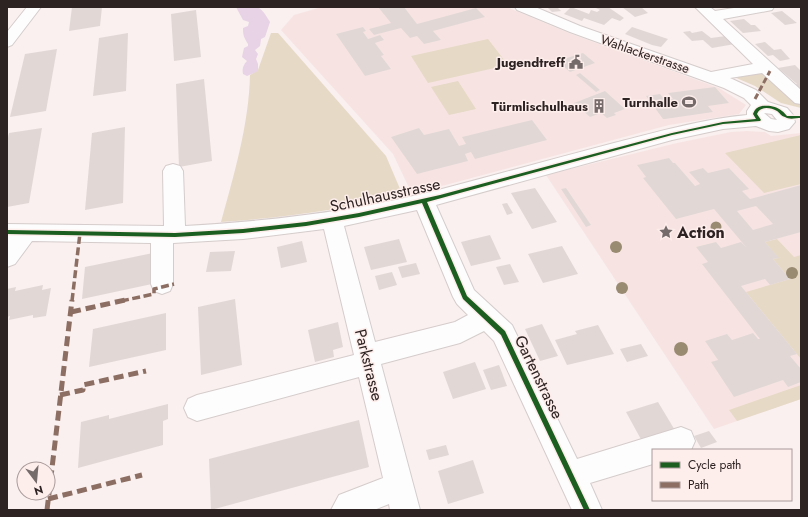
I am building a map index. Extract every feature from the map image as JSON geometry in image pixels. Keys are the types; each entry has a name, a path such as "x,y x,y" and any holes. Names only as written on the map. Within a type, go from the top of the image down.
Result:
{"street":[{"path":"7,42 34,7"},
{"name":"Wahlackerstrasse","path":"522,7 618,45 710,77 742,90 752,96 761,113"},
{"path":"707,12 767,7"},
{"path":"707,12 801,99"},
{"path":"606,58 618,45"},
{"path":"710,77 765,67"},
{"path":"761,113 768,124 777,126 786,122 793,116"},
{"name":"Schulhausstrasse","path":"17,232 168,235 243,231 332,219 424,201 672,134 761,113"},
{"path":"162,284 168,235 173,171"},
{"name":"Gartenstrasse","path":"424,201 465,297 503,333 587,510"},
{"name":"Parkstrasse","path":"332,219 402,498"},
{"path":"7,258 17,232"},
{"path":"197,408 368,360 460,332 486,317"},
{"path":"655,449 681,441"},
{"path":"571,475 652,450"},
{"path":"346,510 349,505 402,498"}],"shaded area":[{"path":"253,6 260,8 270,22 265,37 261,39 260,46 255,50 258,54 256,59 258,71 247,76 243,74 243,69 247,61 242,57 244,48 248,46 248,44 243,28 248,26 249,22 243,20 236,7"},
{"path":"322,7 507,7 569,33 719,88 746,105 739,114 669,125 412,194 393,154 281,30 294,15"},
{"path":"271,33 278,33 386,156 403,196 312,212 221,222 236,168 244,131 250,75 258,70"},
{"path":"488,39 508,65 428,83 411,56"},
{"path":"759,72 770,76 801,104 801,108 781,103 755,86 734,77"},
{"path":"458,81 476,109 449,115 431,87"},
{"path":"731,132 765,132 771,136 801,133 801,399 714,429 546,175 677,143"},
{"path":"801,135 801,184 764,193 725,153"},
{"path":"777,239 794,257 801,255 801,359 746,292 790,279 773,259 778,258 765,242"},
{"path":"801,385 801,399 737,421 729,410"}],"building":[{"path":"72,7 102,7 100,26 69,31"},
{"path":"378,7 404,7 417,24 476,8 485,17 433,31 441,40 424,44 417,36 410,38 401,28 374,35 369,29 391,23"},
{"path":"547,7 557,7 561,11 552,12"},
{"path":"571,7 589,14 591,10 597,12 600,10 596,8 598,7 608,7 624,18 620,21 612,18 604,25 584,18 582,21 564,14"},
{"path":"622,7 641,7 648,13 635,17"},
{"path":"196,10 201,57 174,61 171,14"},
{"path":"782,11 797,23 785,25 771,13"},
{"path":"744,19 751,25 755,25 761,31 743,33 730,21"},
{"path":"363,27 366,31 363,32 368,39 380,35 384,40 375,43 384,55 381,56 391,69 365,76 336,34"},
{"path":"632,27 668,39 661,47 652,45 625,34"},
{"path":"690,31 692,33 702,31 711,38 726,36 735,44 712,48 703,40 692,41 683,32"},
{"path":"128,33 126,91 93,96 99,38"},
{"path":"765,42 774,50 781,49 790,59 780,61 773,55 768,56 755,44"},
{"path":"57,49 46,111 10,117 25,54"},
{"path":"583,53 595,63 570,72 557,61"},
{"path":"795,65 801,71 801,90 795,85 797,84 778,68"},
{"path":"580,73 600,90 596,92 576,75"},
{"path":"204,79 212,161 179,167 176,84"},
{"name":"Turnhalle","path":"715,87 729,103 708,106 713,112 665,119 663,119 646,96 660,94 665,100 673,99 668,93"},
{"name":"Türmlischulhaus","path":"605,91 625,109 614,113 616,115 607,118 601,113 590,117 574,103"},
{"path":"532,120 547,140 475,159 471,152 465,154 468,161 417,174 391,137 419,128 424,135 449,129 459,146 466,144 462,137"},
{"path":"125,127 123,203 85,210 92,133"},
{"path":"42,128 29,203 7,207 7,141 9,133"},
{"path":"669,158 695,186 700,184 689,172 703,168 708,173 729,168 749,189 742,191 750,199 801,185 801,232 765,242 779,258 773,259 790,279 770,285 765,279 741,286 797,354 790,356 801,369 801,382 788,387 783,380 734,397 711,362 718,360 705,341 727,334 732,340 753,333 758,339 760,339 702,264 708,262 696,247 716,242 721,248 741,242 746,247 714,209 676,219 643,178 646,177 637,165","holes":["756,206 773,224 753,230 737,211"]},
{"path":"535,188 557,222 532,229 511,193"},
{"path":"566,188 591,225 586,227 561,189"},
{"path":"507,203 513,213 507,215 502,204"},
{"path":"490,235 501,259 471,266 461,242"},
{"path":"399,239 407,262 371,270 364,247"},
{"path":"302,241 307,262 281,268 277,247"},
{"path":"562,246 578,274 543,283 528,254"},
{"path":"235,251 231,271 206,272 210,252"},
{"path":"153,253 152,284 82,299 85,267"},
{"path":"416,263 420,274 402,278 398,267"},
{"path":"510,264 519,282 504,285 496,267"},
{"path":"392,272 397,285 379,290 375,276"},
{"path":"43,285 42,290 51,288 46,316 33,318 33,315 9,320 10,316 7,317 7,289 16,287 15,291"},
{"path":"235,299 242,365 201,375 198,307"},
{"path":"166,313 166,350 89,367 93,329"},
{"path":"338,322 343,347 333,350 334,357 315,362 308,330"},
{"path":"542,324 558,356 540,361 525,329"},
{"path":"598,325 614,354 567,365 555,340 577,334 575,331"},
{"path":"641,344 648,356 627,362 620,349"},
{"path":"475,362 486,389 453,399 443,372"},
{"path":"499,365 507,386 491,390 483,370"},
{"path":"658,402 676,432 643,443 626,412"},
{"path":"168,404 168,419 163,421 163,445 78,468 81,422 109,415 109,419"},
{"path":"359,420 369,467 211,510 209,459"},
{"path":"709,431 717,442 701,448 694,436"},
{"path":"446,445 449,455 429,460 426,450"},
{"path":"473,460 484,493 448,504 438,471"}],"marked path":[{"path":"755,99 770,71"},
{"path":"47,510 80,233"},
{"path":"71,312 154,294 154,289 174,284"},
{"path":"60,395 83,390 83,385 146,371"},
{"path":"56,497 142,475"}],"cycle path":[{"path":"759,120 755,114 756,111 762,107 770,107 780,111 786,117 801,117"},
{"path":"7,232 175,235 243,231 306,224 359,215 440,197 672,134 723,123 759,120"},
{"path":"424,201 465,297 503,333 587,510"}],"place":[{"name":"Jugendtreff","path":"576,62"},
{"name":"Turnhalle","path":"689,102"},
{"name":"Türmlischulhaus","path":"599,106"},
{"name":"Action","path":"666,232"}]}
